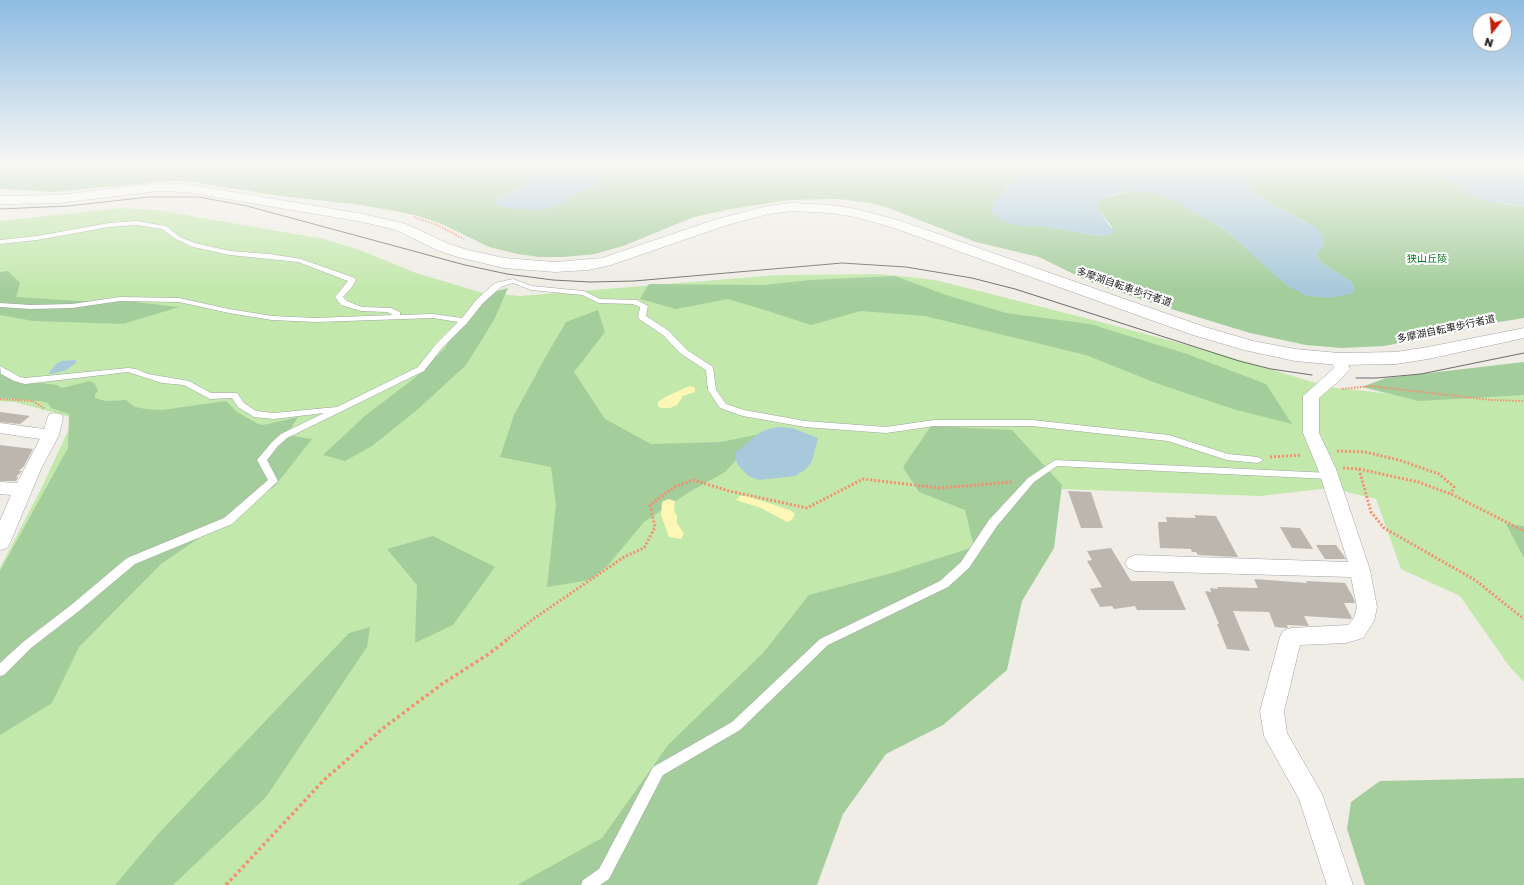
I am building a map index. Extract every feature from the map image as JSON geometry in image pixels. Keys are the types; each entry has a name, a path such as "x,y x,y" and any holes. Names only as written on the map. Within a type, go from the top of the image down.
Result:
{"street":[{"path":"300,207 363,218 401,227 453,252 504,263 555,267 605,262 722,222 760,212 790,207"},
{"path":"803,207 830,208 862,214 896,224 1221,338 1295,355 1339,359 1377,359 1413,356 1524,333"},
{"path":"1339,359 1342,369 1335,377 1311,396 1311,433 1331,464 1360,570 1367,607 1364,621 1355,632 1346,634 1291,637 1272,711 1276,736 1310,794 1340,885"},
{"path":"0,428 53,426 0,543"},
{"path":"0,488 23,490"},
{"path":"1135,563 1360,570"}],"lane":[{"path":"0,242 37,238 109,225 136,224 164,227 178,238 193,245 230,253 299,260 352,280 339,297 344,303 361,309 388,310 400,316"},
{"path":"0,671 27,645 131,561 228,521 273,481 262,460 275,444 284,436 421,369 439,346 464,321 480,301 498,285 513,281 531,288 584,293 599,301 634,302 644,306 642,317 666,333 684,352 710,369 712,390 723,406 743,413 805,424 886,430 934,423 1032,423 1170,438 1228,457 1258,460"},
{"path":"0,305 31,307 65,306 120,299 179,300 229,311 272,318 316,320 433,316 464,321"},
{"path":"0,368 17,379 26,381 128,370 162,380 186,383 210,396 234,395 241,405 254,414 261,415 274,416 342,408"},
{"path":"588,885 604,874 658,771 736,726 824,642 944,584 965,566 993,524 1031,480 1055,464 1331,464"}],"path":[{"path":"411,216 437,225 471,242"},
{"path":"1340,389 1371,386 1491,400 1524,401"},
{"path":"0,399 33,401 42,406 53,426"},
{"path":"1331,464 1365,452 1399,460 1439,474 1454,488 1451,494"},
{"path":"1331,464 1418,482 1451,494 1524,531"},
{"path":"1359,469 1371,512 1384,528 1475,580 1524,619"},
{"path":"226,885 324,780 382,729 442,684 487,655 536,617 624,557 644,548 655,527 650,505 674,487 693,480 729,491 807,508 863,479 940,488 1031,480"}],"green space":[{"path":"374,207 508,207 544,209 550,207 742,207 694,217 623,246 595,254 563,257 539,257 489,247 442,224 396,211"},
{"name":"狭山丘陵","path":"887,207 1014,207 1023,226 1043,226 1098,236 1106,235 1112,227 1098,209 1098,207 1186,207 1226,230 1288,286 1354,290 1354,286 1350,281 1318,259 1316,254 1324,243 1308,223 1277,207 1524,207 1524,318 1481,325 1456,332 1384,346 1341,348 1306,345 1250,333 1155,304 1088,281 1039,257 976,242"},
{"path":"121,208 157,210 324,239 360,250 416,273 483,293 520,296 778,275 881,274 935,280 1220,354 1329,387 1401,395 1524,381 1524,682 1509,666 1460,596 1401,569 1376,499 1330,488 1260,496 1060,489 577,885 0,885 0,568 41,489 74,418 15,402 0,401 0,221"},
{"path":"8,271 20,283 16,297 80,301 126,301 179,307 123,324 33,321 0,315 0,272"},
{"path":"895,276 946,295 1006,313 1090,324 1187,354 1266,384 1292,424 1233,409 1156,383 1086,355 925,316 861,311 811,325 728,299 676,309 640,299 649,284 764,285 809,280"},
{"path":"508,288 494,320 466,365 417,410 372,446 345,461 323,455 366,415 416,377 445,348 463,317 490,293"},
{"path":"598,310 605,332 574,372 605,419 651,444 721,442 760,434 725,472 691,491 644,522 608,565 590,580 547,587 556,505 551,467 500,457 514,415 566,322"},
{"path":"1524,362 1524,395 1419,401 1362,387 1386,378"},
{"path":"9,372 14,380 22,384 41,383 57,385 62,388 90,381 95,384 98,391 95,394 95,398 106,401 126,400 135,407 146,409 162,410 226,401 237,412 256,423 263,425 298,417 291,428 282,434 312,439 275,486 161,564 79,647 52,703 0,735 0,571 68,448 69,414 51,408 48,403 40,401 0,398 0,374"},
{"path":"931,426 1012,430 1062,485 1054,548 1022,601 1007,670 943,725 886,754 843,814 817,885 517,885 602,838 668,745 763,653 809,595 892,573 974,547 965,510 919,492 903,467"},
{"path":"1506,524 1524,526 1524,558"},
{"path":"433,536 495,567 453,625 415,643 417,585 387,549"},
{"path":"370,627 367,647 266,797 173,885 115,885 160,832 349,633"},
{"path":"1524,778 1524,885 1365,885 1347,829 1351,802 1380,781"}],"sand":[{"path":"690,386 695,388 695,392 683,396 677,405 670,408 658,407 658,402 667,396"},
{"path":"740,496 747,496 790,510 795,514 792,520 787,522 761,508 736,500"},
{"path":"668,499 675,501 674,510 677,516 677,523 684,534 681,539 669,537 661,515 662,502"}],"water":[{"path":"508,207 550,207 534,210"},
{"path":"992,207 1098,207 1113,231 1112,234 1098,236 1043,226 1023,226 1004,222 991,211"},
{"path":"1186,207 1277,207 1320,231 1324,238 1324,244 1316,254 1318,259 1350,281 1354,286 1354,290 1351,294 1328,298 1307,296 1288,286 1278,278 1226,230"},
{"path":"75,360 77,362 66,370 48,374 56,364 62,361"},
{"path":"777,427 792,428 818,438 812,461 806,469 795,476 759,480 748,476 738,465 735,457 736,452 761,432"}],"building":[{"path":"0,412 30,416 20,424 0,422"},
{"path":"0,445 33,449 24,466 19,471 22,471 16,477 18,477 16,481 0,481"},
{"path":"1068,491 1091,492 1103,528 1081,528"},
{"path":"1194,515 1216,516 1238,557 1198,555 1196,552 1192,552 1191,549 1160,548 1158,522 1167,522 1166,517 1196,518"},
{"path":"1280,527 1300,528 1313,549 1292,548"},
{"path":"1316,545 1336,545 1346,559 1325,559"},
{"path":"1111,548 1131,581 1173,581 1186,610 1137,610 1135,606 1114,609 1112,606 1100,607 1090,589 1102,587 1087,561 1092,560 1087,551"},
{"path":"1254,579 1307,583 1306,581 1345,583 1355,603 1344,603 1352,618 1304,616 1309,626 1287,625 1288,628 1286,628 1275,627 1269,612 1233,611 1250,651 1227,649 1217,624 1219,624 1205,591 1211,592 1210,588 1218,589 1217,587 1258,588"}],"tram line":[{"path":"0,209 39,207"},
{"path":"252,207 465,265 507,274 553,280 590,282 634,281 842,263 906,267 972,278 1015,289 1239,361 1271,369 1312,375"},
{"path":"1356,378 1377,378 1421,374 1524,353"}]}
